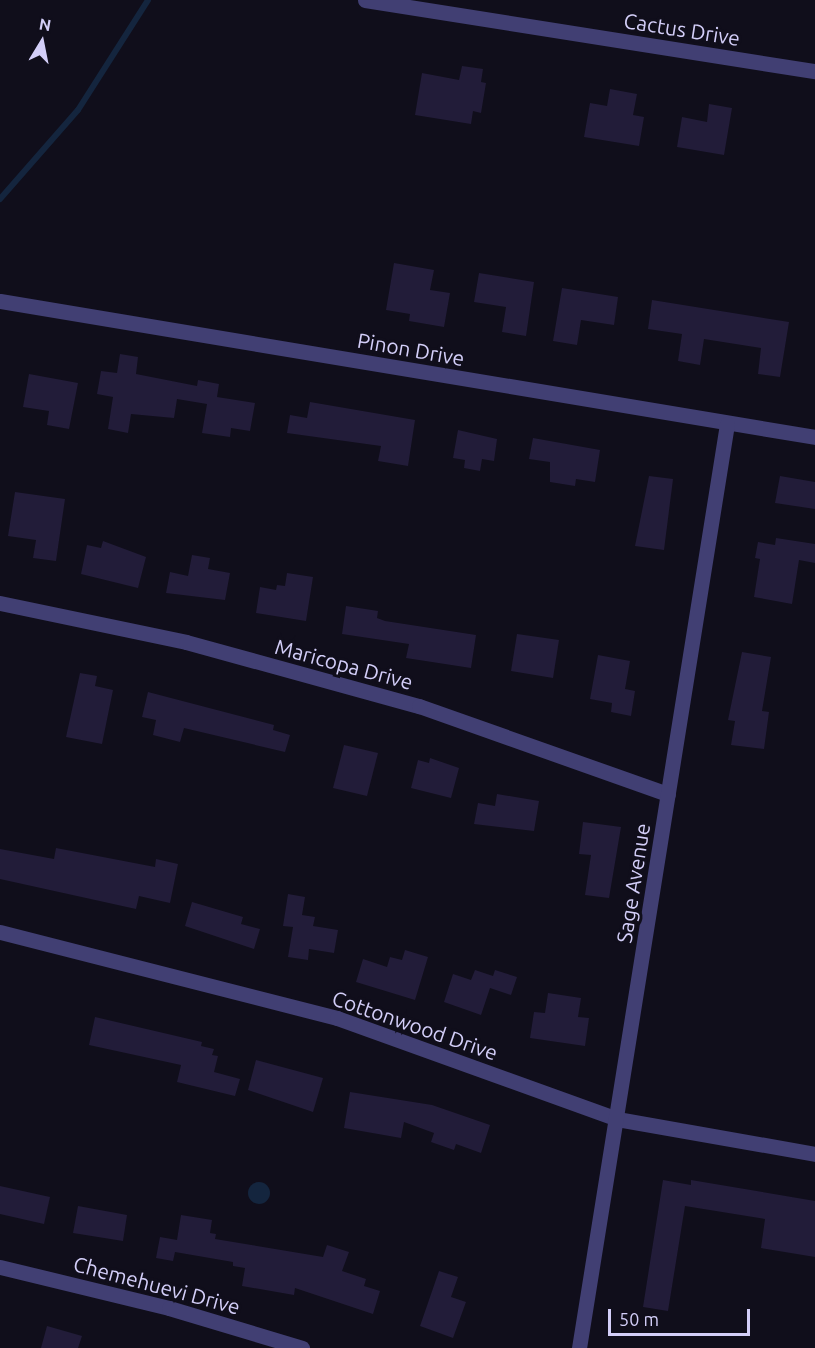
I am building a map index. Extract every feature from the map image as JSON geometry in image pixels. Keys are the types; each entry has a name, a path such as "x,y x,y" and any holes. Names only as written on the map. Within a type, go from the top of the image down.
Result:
{"street":[{"name":"Cactus Drive","path":"365,0 815,71"},
{"name":"Pinon Drive","path":"0,301 815,437"},
{"name":"Sage Avenue","path":"579,1348 727,423"},
{"name":"Maricopa Drive","path":"0,603 186,642 419,706 668,794"},
{"name":"Cottonwood Drive","path":"0,932 337,1018 616,1119 815,1154"},
{"name":"Chemehuevi Drive","path":"0,1267 169,1308 302,1348"}],"water":[{"path":"259,1182 267,1185 270,1193 267,1201 259,1204 251,1201 248,1193 251,1185"}],"building":[{"path":"462,66 483,69 481,82 486,83 481,113 473,111 471,124 415,115 422,73 459,80"},
{"path":"610,89 637,94 633,115 644,117 639,146 584,137 590,103 607,106"},
{"path":"709,104 732,108 724,155 677,147 682,117 707,122"},
{"path":"394,263 434,270 430,290 450,293 444,327 409,321 410,314 386,310"},
{"path":"479,273 534,282 526,336 502,332 506,307 474,302"},
{"path":"562,288 618,297 614,325 581,320 577,345 553,341"},
{"path":"652,300 789,322 780,377 758,374 761,348 704,339 700,365 678,361 682,334 648,329"},
{"path":"120,354 138,357 136,374 197,386 198,380 219,384 217,397 255,403 250,431 231,428 230,437 202,433 207,404 177,399 174,418 131,414 128,433 108,429 113,397 97,394 101,371 117,373"},
{"path":"29,374 78,383 69,429 47,425 49,411 23,407"},
{"path":"310,402 415,420 408,466 378,461 381,446 287,433 290,415 307,418"},
{"path":"458,430 497,439 494,461 482,459 480,471 464,468 465,460 453,458"},
{"path":"533,438 600,450 595,482 576,479 575,486 550,482 550,462 529,459"},
{"path":"649,476 673,479 664,550 635,546"},
{"path":"780,476 815,482 815,509 775,503"},
{"path":"15,492 65,499 56,561 33,558 36,540 8,536"},
{"path":"776,538 815,544 815,563 799,560 792,604 754,597 760,559 755,558 758,542 775,545"},
{"path":"103,541 146,557 138,588 81,574 87,545 101,548"},
{"path":"192,555 210,558 208,569 230,573 225,600 166,593 170,572 188,576"},
{"path":"287,573 313,577 306,621 256,613 260,587 276,590 277,585 285,586"},
{"path":"346,606 378,611 377,618 385,621 476,635 471,668 406,658 409,644 342,634"},
{"path":"517,634 559,640 553,678 511,671"},
{"path":"742,652 771,657 762,711 769,712 764,749 731,745 735,721 728,720"},
{"path":"598,655 630,661 625,689 635,691 631,716 611,712 612,703 590,699"},
{"path":"80,673 97,676 95,686 113,690 102,744 66,737"},
{"path":"148,692 274,725 273,730 290,735 285,752 184,728 180,742 153,735 156,720 142,717"},
{"path":"344,745 378,753 367,796 333,788"},
{"path":"430,758 459,768 451,798 411,788 418,760 429,763"},
{"path":"497,794 539,801 534,831 474,824 478,803 495,806"},
{"path":"583,822 621,827 609,898 585,895 591,855 579,854"},
{"path":"56,848 155,867 156,859 178,864 170,903 139,896 136,909 0,879 0,849 54,859"},
{"path":"288,894 305,897 302,915 315,917 313,926 338,930 334,953 309,949 308,960 288,957 293,927 283,926"},
{"path":"192,902 243,917 241,924 260,929 254,949 185,926"},
{"path":"405,950 428,957 415,1000 356,982 363,959 387,967 390,957 402,960"},
{"path":"475,970 493,976 495,970 517,977 511,995 490,988 481,1015 444,1002 453,974 471,980"},
{"path":"548,993 581,998 578,1017 589,1018 585,1046 530,1038 534,1012 545,1013"},
{"path":"95,1017 202,1042 201,1046 214,1049 212,1055 218,1056 214,1072 240,1079 235,1096 177,1082 181,1065 89,1045"},
{"path":"256,1060 323,1078 313,1112 248,1090"},
{"path":"350,1092 432,1105 490,1125 481,1153 456,1144 454,1150 431,1142 434,1133 404,1122 401,1138 344,1128"},
{"path":"663,1180 691,1185 691,1180 815,1201 815,1257 761,1248 765,1219 685,1206 668,1311 643,1307"},
{"path":"0,1186 50,1197 44,1224 0,1214"},
{"path":"78,1206 127,1215 123,1241 73,1233"},
{"path":"181,1215 212,1220 210,1233 216,1234 215,1239 323,1257 327,1245 349,1252 342,1271 366,1279 364,1286 380,1291 373,1314 295,1288 294,1295 242,1286 245,1268 233,1266 233,1262 175,1252 173,1261 156,1258 160,1237 177,1240"},
{"path":"439,1271 458,1277 451,1297 466,1302 453,1338 420,1326"},
{"path":"47,1326 82,1336 78,1348 41,1348"}],"waterway":[{"path":"0,199 78,110 148,0"}]}
